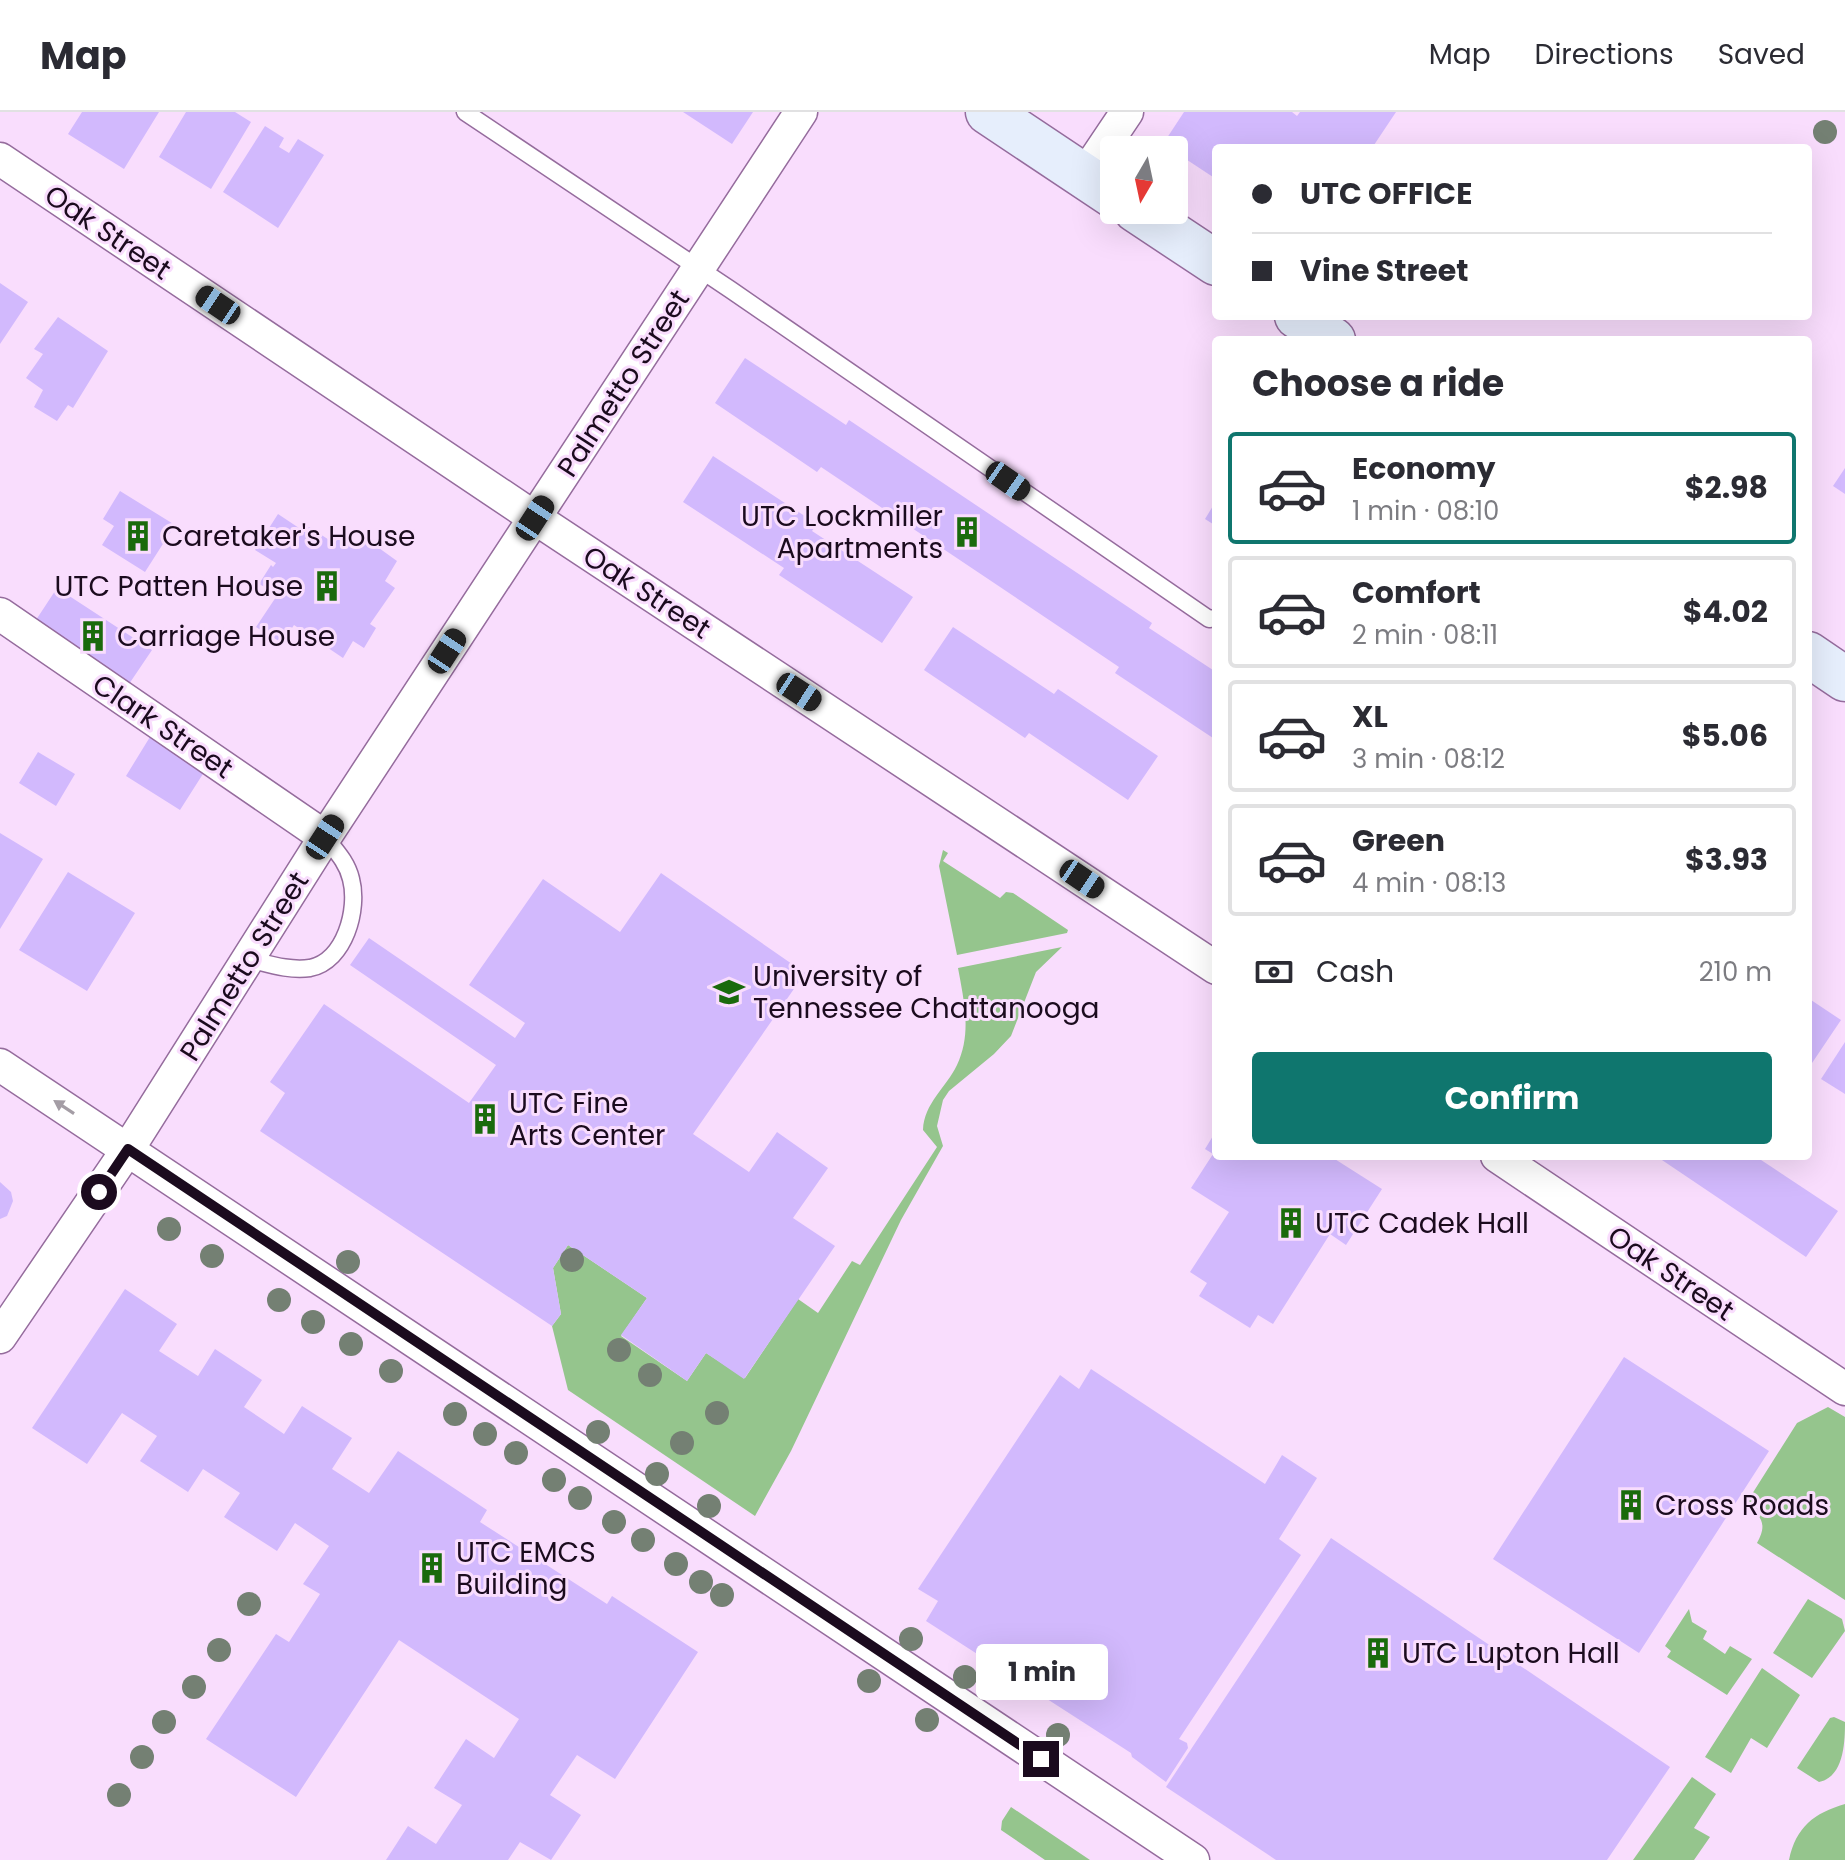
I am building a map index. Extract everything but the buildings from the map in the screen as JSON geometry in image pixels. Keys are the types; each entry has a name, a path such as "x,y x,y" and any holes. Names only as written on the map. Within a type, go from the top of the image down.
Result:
{"main road":[{"path":"988,112 1099,186"},
{"path":"1157,224 1212,260"},
{"path":"1303,320 1327,336"},
{"path":"1812,657 1845,679"}],"street":[{"name":"Palmetto Street","path":"0,1337 128,1149 325,837 801,112"},
{"path":"1099,186 1127,112"},
{"name":"Oak Street","path":"0,159 535,518 1212,965"},
{"name":"Clark Street","path":"0,614 325,837"},
{"path":"0,1065 1193,1860"},
{"name":"Oak Street","path":"1503,1160 1845,1389"}],"lane":[{"path":"465,112 1212,619"},
{"path":"248,959 290,969 313,967 327,960 339,945 349,926 353,907 352,882 346,863 325,837"}],"green space":[{"path":"943,850 948,853 943,861 1000,898 1006,892 1013,893 1068,930 1067,933 957,955 939,866"},
{"path":"1062,947 1036,972 1011,1036 949,1091 943,1100 937,1126 943,1146 901,1220 791,1451 755,1516 568,1390 552,1326 561,1314 553,1268 568,1245 647,1298 621,1336 687,1381 706,1353 745,1378 798,1299 818,1313 852,1261 860,1265 937,1147 923,1130 924,1120 962,1053 965,1017 958,968"},
{"path":"1828,1407 1845,1417 1845,1600 1757,1543 1762,1525 1747,1502 1797,1423"},
{"path":"1808,1599 1842,1619 1845,1631 1812,1678 1773,1653"},
{"path":"1689,1609 1692,1622 1707,1631 1703,1639 1725,1654 1730,1646 1752,1659 1727,1695 1667,1657 1671,1651 1665,1646"},
{"path":"1762,1668 1800,1695 1767,1748 1751,1738 1731,1773 1705,1757"},
{"path":"1830,1718 1845,1722 1841,1758 1834,1773 1819,1782 1797,1768"},
{"path":"1692,1777 1716,1794 1694,1828 1710,1837 1694,1860 1633,1860"},
{"path":"1845,1804 1845,1860 1789,1860 1796,1839 1808,1823 1824,1812"},
{"path":"1011,1807 1090,1860 1045,1860 1001,1830 1002,1821"}],"place":[{"name":"UTC Lockmiller Apartments","path":"967,532"},
{"name":"Caretaker's House","path":"138,536"},
{"name":"UTC Patten House","path":"327,586"},
{"name":"Carriage House","path":"93,636"},
{"name":"University of Tennessee Chattanooga","path":"729,992"},
{"name":"UTC Fine Arts Center","path":"485,1119"},
{"name":"UTC Cadek Hall","path":"1291,1223"},
{"name":"Cross Roads","path":"1631,1505"},
{"name":"UTC EMCS Building","path":"432,1568"},
{"name":"UTC Lupton Hall","path":"1378,1653"}],"route":[{"path":"99,1192 128,1149 1041,1759"}]}
